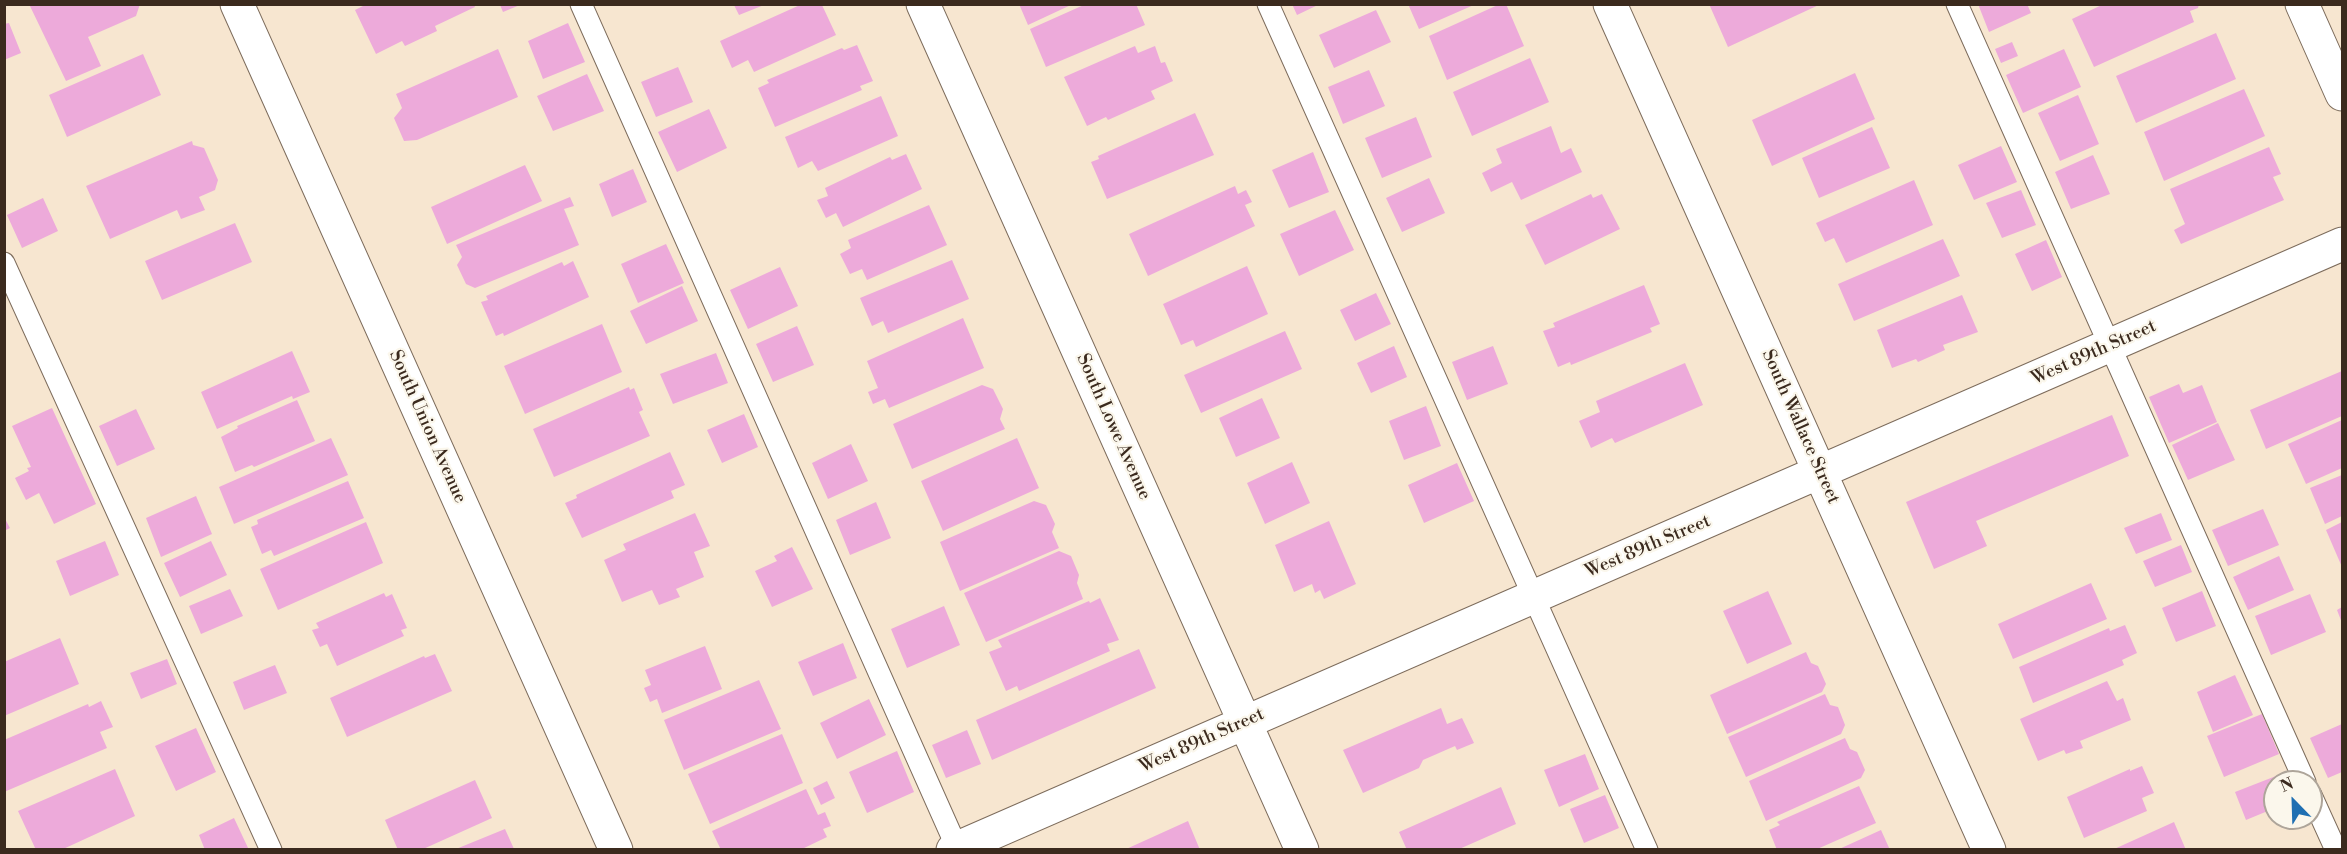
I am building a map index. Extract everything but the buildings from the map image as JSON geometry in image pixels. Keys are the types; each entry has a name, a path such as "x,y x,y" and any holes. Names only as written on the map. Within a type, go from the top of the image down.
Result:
{"street":[{"name":"South Union Avenue","path":"237,4 616,849"},
{"name":"South Lowe Avenue","path":"923,4 1302,849"},
{"name":"South Wallace Street","path":"1610,4 1989,849"},
{"path":"2302,4 2343,94"},
{"name":"West 89th Street","path":"956,849 2343,244"}],"lane":[{"path":"581,4 956,849"},
{"path":"1268,4 1647,849"},
{"path":"1957,4 2300,770"},
{"path":"4,263 271,849"},
{"path":"2323,821 2336,849"}]}
